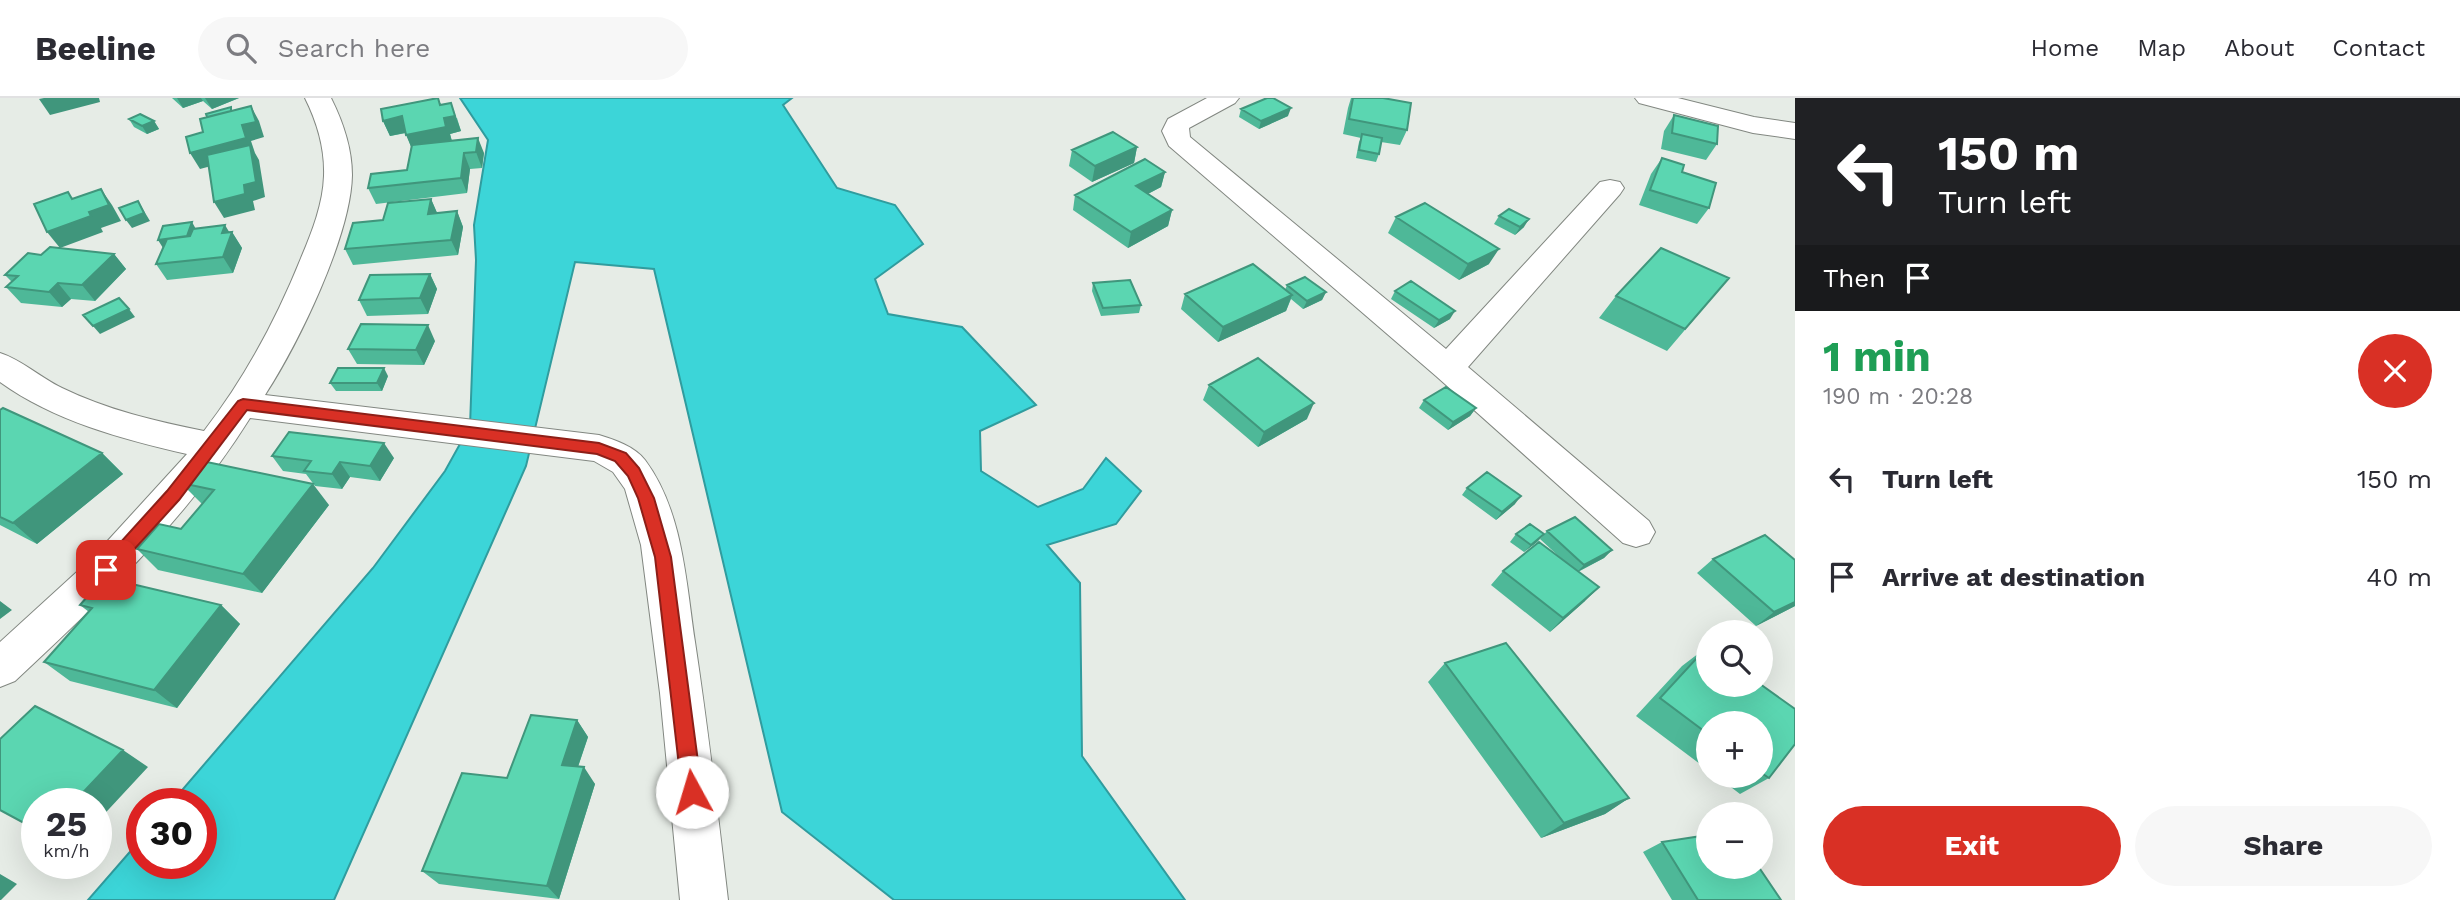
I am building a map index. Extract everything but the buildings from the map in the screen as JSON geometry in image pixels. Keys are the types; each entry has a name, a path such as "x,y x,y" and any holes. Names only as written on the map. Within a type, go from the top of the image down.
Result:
{"street":[{"path":"0,668 106,570 173,495 243,405 308,283 334,205 338,179 336,149 330,120 318,98"},
{"path":"1226,98 1177,124 1175,131 1178,140 1448,368 1636,532"},
{"path":"1648,98 1753,125 1795,131"},
{"path":"1448,368 1610,188"},
{"path":"0,365 35,388 107,420 211,446"},
{"path":"243,405 599,448 621,457 634,472 646,498 663,557 704,900"}],"water":[{"path":"460,98 792,98 783,105 837,188 895,205 923,244 875,279 888,314 962,327 1036,405 980,431 981,471 1038,507 1083,489 1106,458 1141,491 1116,524 1047,545 1080,583 1082,756 1185,900 894,900 782,812 654,269 575,262 526,466 334,900 88,900 106,879 112,879 112,872 126,856 126,879 217,879 217,788 184,788 373,568 445,471 470,426 476,260 474,225 488,140"}],"route":[{"path":"106,570 173,495 243,405 599,448 621,457 634,472 646,498 663,557 692,792"}]}
